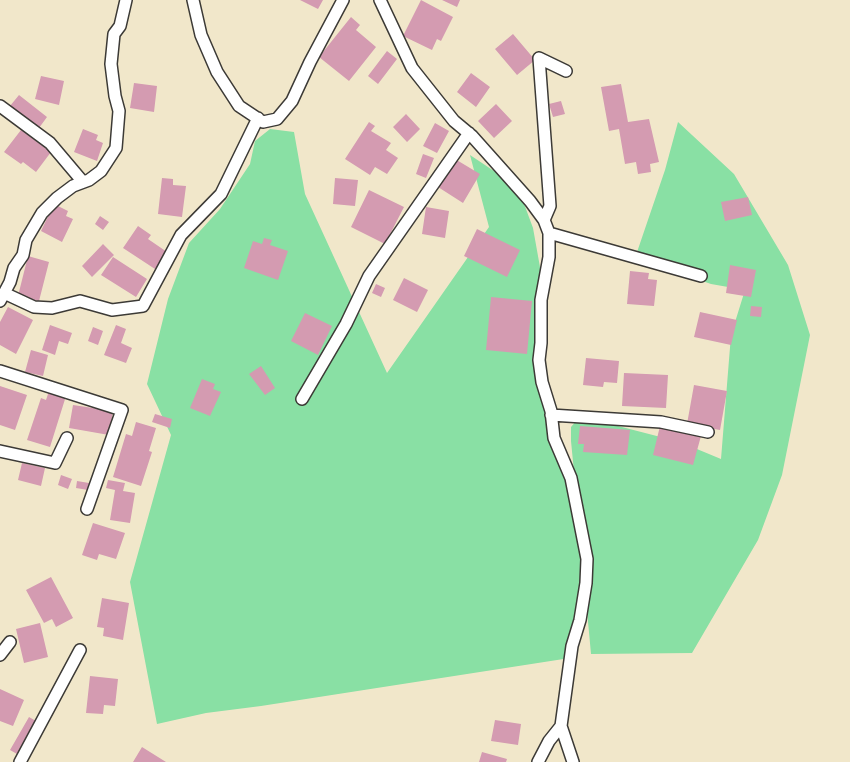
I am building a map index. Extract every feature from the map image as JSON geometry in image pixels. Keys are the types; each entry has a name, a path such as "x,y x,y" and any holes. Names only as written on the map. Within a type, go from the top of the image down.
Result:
{"street":[{"path":"126,0 120,26 114,34 113,41 113,84 120,111 116,148 100,170 89,180 73,186 42,213 26,240 23,255 14,268 2,297 34,307 52,308 80,301 112,310 143,306 182,235 221,194 258,118"},
{"path":"193,0 202,35 217,72 239,106 263,122 277,119 292,101 310,62 344,0"},
{"path":"380,0 412,68 454,121 469,133 530,200 544,220 549,232 549,257 541,300 539,360 554,438 571,478 586,559 586,583 580,620 571,652 561,726 573,762"},
{"path":"544,220 550,206 540,58 566,71"},
{"path":"0,106 50,143 83,182"},
{"path":"302,399 346,324 369,276 469,133"},
{"path":"549,232 701,276"},
{"path":"0,371 122,410 86,509"},
{"path":"551,415 661,422 708,432"},
{"path":"0,451 55,463 67,438"},
{"path":"0,655 10,642"},
{"path":"20,762 80,650"},
{"path":"538,762 548,741 561,726"}],"green space":[{"path":"678,122 734,174 788,265 810,335 782,475 758,540 692,653 591,654 585,589 570,658 206,713 157,724 130,582 171,435 147,384 168,299 189,243 220,209 250,164 255,141 270,129 294,132 305,194 387,373 489,227 470,155 500,175 523,201 533,228 543,284 539,360 571,478 578,513 571,441 571,427 577,420 618,426 680,442 721,459 731,335 745,290 711,284 635,258 665,170"}],"building":[{"path":"300,0 323,0 318,9"},
{"path":"421,0 453,17 441,41 437,39 432,50 403,36"},
{"path":"442,0 460,0 457,7"},
{"path":"351,17 360,25 356,30 376,47 349,81 319,57"},
{"path":"513,34 535,60 517,75 495,49"},
{"path":"387,51 397,59 378,84 368,76"},
{"path":"471,73 490,87 476,107 457,92"},
{"path":"41,76 64,81 59,105 35,99"},
{"path":"134,83 157,86 154,112 130,108"},
{"path":"621,84 628,122 649,119 659,162 650,164 651,172 638,174 636,162 625,164 619,129 609,131 601,87"},
{"path":"19,95 47,117 39,128 10,106"},
{"path":"561,101 565,114 553,117 549,104"},
{"path":"496,104 512,121 494,138 478,121"},
{"path":"406,114 420,129 407,142 393,127"},
{"path":"369,122 375,126 371,131 391,143 386,150 398,158 387,174 375,167 370,175 345,159"},
{"path":"435,123 449,131 437,153 423,146"},
{"path":"83,129 98,135 96,140 103,143 97,161 74,152"},
{"path":"21,130 51,152 36,172 23,162 21,164 4,152"},
{"path":"423,154 434,158 426,178 416,174"},
{"path":"455,159 480,174 463,203 438,187"},
{"path":"162,178 173,179 173,185 186,186 182,217 158,214"},
{"path":"335,178 358,180 355,206 333,204"},
{"path":"369,190 404,207 385,244 351,227"},
{"path":"748,197 752,215 725,221 721,202"},
{"path":"54,204 68,211 66,216 73,219 62,242 41,231"},
{"path":"426,207 449,211 445,238 422,234"},
{"path":"100,216 109,222 103,230 95,224"},
{"path":"138,226 151,235 148,239 167,252 155,269 123,248"},
{"path":"477,229 520,250 507,277 464,256"},
{"path":"264,238 272,240 270,245 288,251 278,280 244,268 253,241 262,244"},
{"path":"103,244 114,255 92,277 82,266"},
{"path":"28,256 49,262 39,301 18,296"},
{"path":"113,257 147,279 136,297 101,275"},
{"path":"730,265 756,270 751,297 726,293"},
{"path":"630,271 649,273 648,279 657,280 654,306 627,304"},
{"path":"404,278 428,290 417,312 393,300"},
{"path":"376,284 385,288 381,297 372,293"},
{"path":"491,297 532,301 527,354 486,350"},
{"path":"751,306 762,307 761,317 750,316"},
{"path":"8,307 33,320 16,354 0,345 0,322"},
{"path":"700,312 737,320 731,345 694,337"},
{"path":"305,313 332,326 318,355 291,341"},
{"path":"50,325 72,333 68,344 59,341 55,355 42,350"},
{"path":"116,325 126,329 121,343 132,348 126,363 104,355"},
{"path":"93,327 103,331 98,345 88,341"},
{"path":"31,350 48,355 43,376 25,372"},
{"path":"586,358 619,361 617,383 604,382 603,387 583,385"},
{"path":"261,366 275,388 265,395 249,374"},
{"path":"624,373 668,375 666,408 622,406"},
{"path":"202,379 215,384 213,389 221,392 210,416 190,408"},
{"path":"694,385 727,391 720,430 687,424"},
{"path":"0,386 27,395 15,430 0,425"},
{"path":"49,391 66,396 50,447 27,440 41,398 46,400"},
{"path":"73,405 113,411 109,435 69,428"},
{"path":"155,414 172,419 170,428 152,422"},
{"path":"136,422 156,428 149,451 152,452 141,486 113,477 126,434 132,436"},
{"path":"580,426 630,430 627,455 583,452 584,444 578,444"},
{"path":"660,426 701,436 693,465 653,455"},
{"path":"22,463 45,468 41,486 18,480"},
{"path":"61,475 72,479 68,489 58,485"},
{"path":"108,480 125,483 123,491 135,493 130,523 110,520 115,490 106,488"},
{"path":"77,481 89,483 88,490 76,488"},
{"path":"93,523 125,533 116,559 99,554 97,560 82,555"},
{"path":"51,577 73,618 56,627 52,619 44,623 26,590"},
{"path":"102,598 129,603 123,640 103,636 104,628 97,627"},
{"path":"40,623 48,657 24,663 16,629"},
{"path":"90,676 118,679 115,706 104,705 103,714 86,713"},
{"path":"0,689 24,700 13,726 0,721"},
{"path":"29,717 36,721 17,754 10,750"},
{"path":"495,720 521,724 518,745 491,741"},
{"path":"142,747 166,762 133,762"},
{"path":"482,752 507,759 506,762 479,762"}]}
